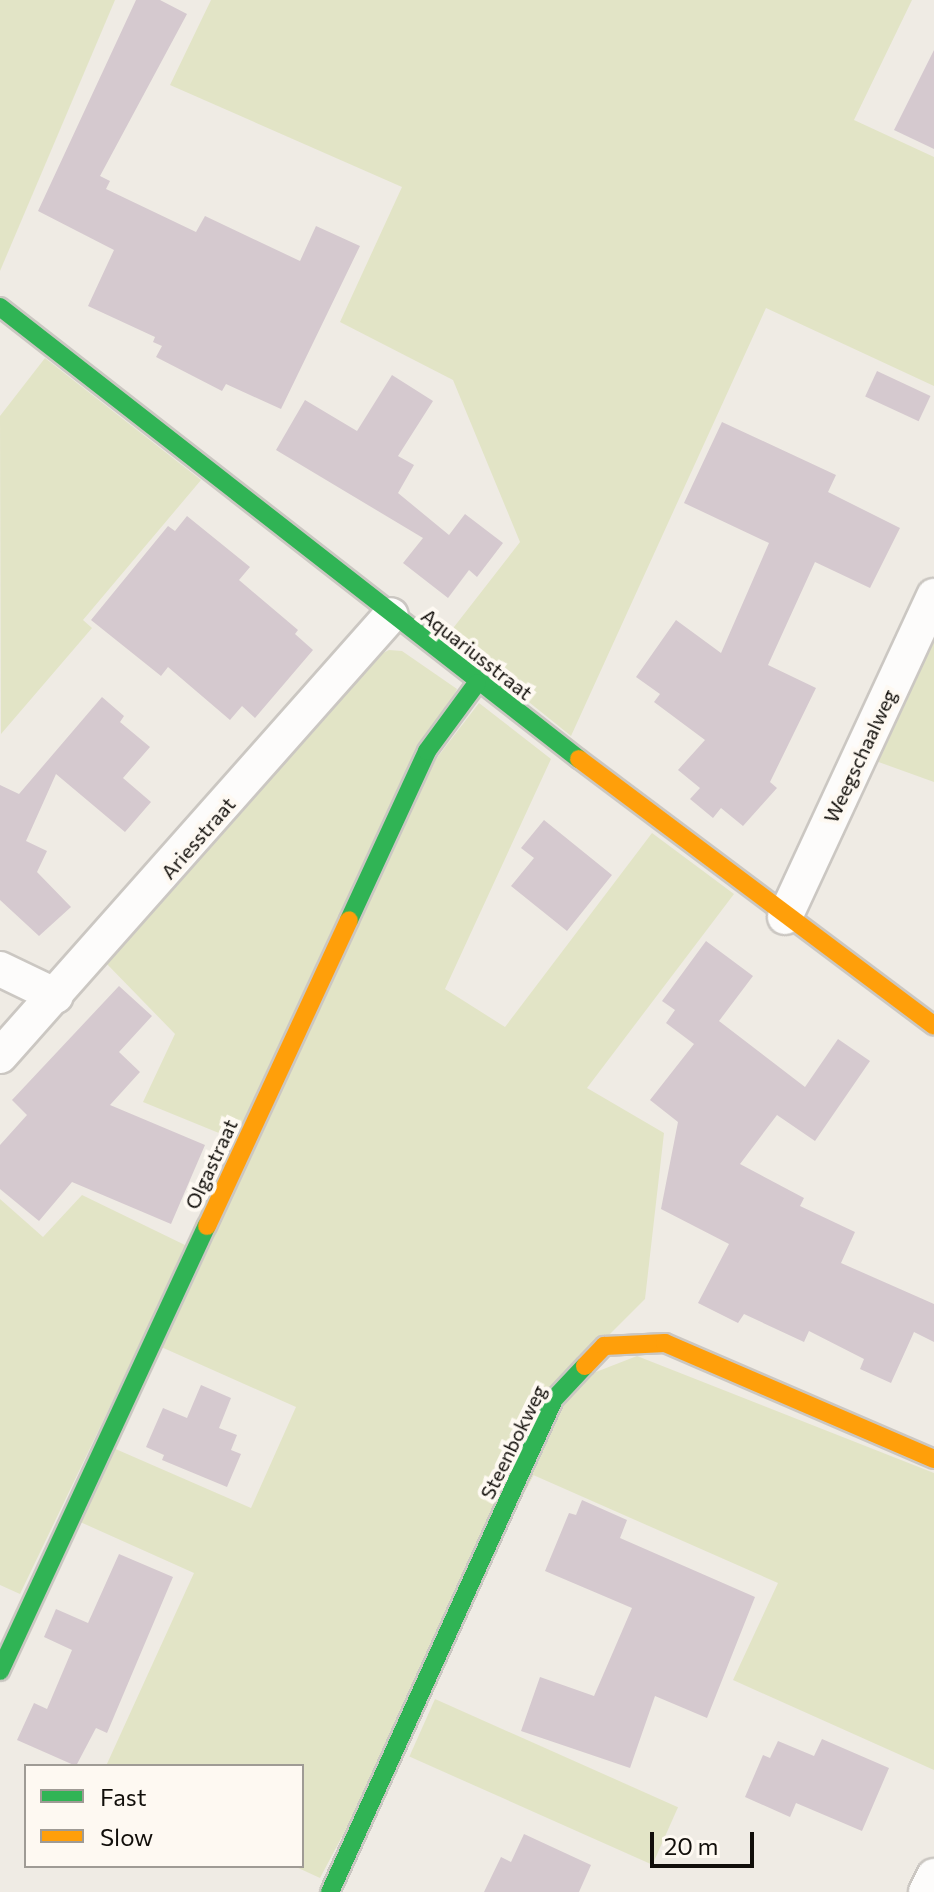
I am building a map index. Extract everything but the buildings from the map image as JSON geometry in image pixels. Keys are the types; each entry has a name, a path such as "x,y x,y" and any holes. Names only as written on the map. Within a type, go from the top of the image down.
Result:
{"street":[{"name":"Aquariusstraat","path":"0,307 477,683 934,1026"},
{"name":"Weegschaalweg","path":"785,917 934,596"},
{"name":"Ariesstraat","path":"0,1056 391,615"},
{"name":"Olgastraat","path":"0,1671 427,751 477,683"},
{"path":"0,969 56,996"},
{"name":"Steenbokweg","path":"330,1892 554,1399 604,1346 665,1343 934,1459"},
{"path":"926,1892 934,1876"}],"green space":[{"path":"0,0 115,0 0,271"},
{"path":"211,0 912,0 854,120 934,157 934,386 766,308 571,736 447,636 520,542 453,380 340,322 402,187 170,85"},
{"path":"45,358 201,480 83,620 92,628 1,734 0,416"},
{"path":"934,628 934,782 873,760"},
{"path":"389,650 402,651 457,689 236,1140 143,1102 175,1034 105,962 369,660"},
{"path":"479,703 551,759 445,989 505,1027 652,833 734,894 587,1088 664,1133 645,1299 607,1337 320,1878 298,1868 304,1868 304,1764 107,1764 194,1573 78,1521 111,1447 251,1508 296,1407 159,1346 436,759"},
{"path":"82,1195 187,1246 20,1594 0,1585 0,1199 43,1237"},
{"path":"637,1356 934,1473 934,1770 733,1680 778,1583 531,1474 583,1377"},
{"path":"435,1699 678,1807 652,1865 409,1757"}],"traffic: fast":[{"path":"0,307 579,759"},
{"path":"349,920 427,751 477,683"},
{"path":"0,1671 207,1226"},
{"path":"330,1892 554,1399 585,1366"}],"traffic: slow":[{"path":"579,759 934,1026"},
{"path":"207,1226 349,920"},
{"path":"585,1366 604,1346 665,1343 934,1459"}]}
